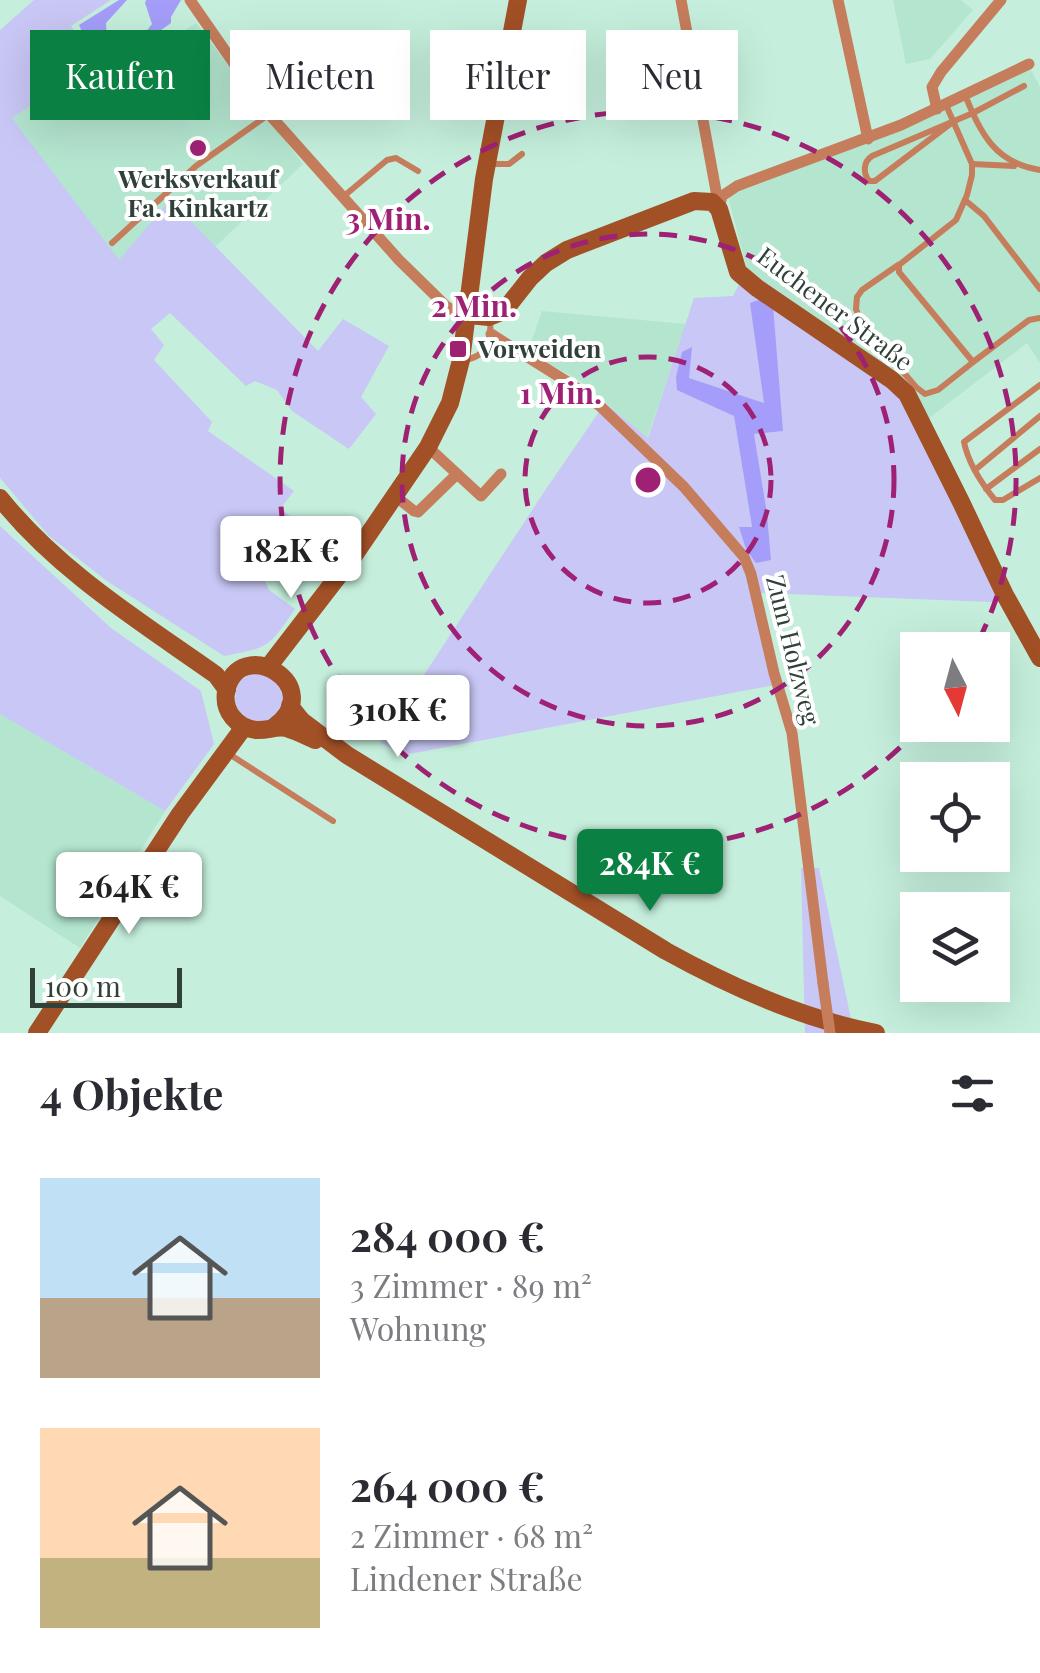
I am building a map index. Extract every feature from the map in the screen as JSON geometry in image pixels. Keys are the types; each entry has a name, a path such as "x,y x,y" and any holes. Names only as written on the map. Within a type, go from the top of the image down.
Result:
{"main road":[{"path":"269,666 354,557 428,446 450,403 462,360 487,164 518,0"},
{"path":"469,316 490,325 546,263 579,244 694,201 708,200 719,209"},
{"name":"Euchener Straße","path":"719,209 738,272 892,380 906,394 1005,596 1040,658"},
{"path":"0,498 68,566 216,676 226,690 227,706 239,723 264,730 274,726 290,706 286,679 269,666 252,665 237,672 226,690"},
{"path":"286,679 296,648 331,587"},
{"path":"140,621 237,672"},
{"path":"290,706 302,721 347,756"},
{"path":"180,814 225,752 239,723"},
{"path":"36,1033 239,723"},
{"path":"274,726 290,729 347,756 710,976 818,1019 876,1033"}],"street":[{"path":"190,0 230,57"},
{"path":"681,0 719,209"},
{"path":"838,0 868,139"},
{"path":"941,106 932,87 1000,0"},
{"path":"719,209 722,196 737,186 868,139 1028,64"},
{"path":"275,120 399,260 447,307 469,316"},
{"name":"Zum Holzweg","path":"490,325 601,407 684,487 744,558 792,733 830,1033"},
{"path":"428,446 480,496 501,474"},
{"path":"394,495 418,512 457,474"}],"lane":[{"path":"954,121 875,180 869,181 865,176 867,159 872,156 1024,86"},
{"path":"965,94 988,140 1002,156 1020,167"},
{"path":"941,106 954,121 972,164 965,200 956,220 862,290 856,309 862,323 925,394 938,390 1029,320 1040,318"},
{"path":"112,244 196,166 261,120"},
{"path":"487,164 509,164 522,154"},
{"path":"343,197 388,160 396,158 418,171"},
{"path":"972,164 1040,170"},
{"path":"965,200 984,216 1040,289"},
{"path":"899,264 899,272 973,362"},
{"path":"462,360 483,352 490,325"},
{"path":"1040,385 964,442 994,500 1004,500 1040,478"},
{"path":"976,470 1040,416"},
{"path":"986,489 1040,449"},
{"path":"225,752 333,820"}],"shaded area":[{"path":"34,0 111,0 71,26 74,30 30,30 30,106 12,118 119,260 170,200 318,351 343,319 389,346 361,397 376,414 349,449 292,411 277,390 255,381 246,386 170,313 151,329 164,345 154,360 212,422 208,431 294,491 280,509 310,529 292,553 268,540 256,562 269,590 295,609 273,639 260,647 224,656 107,581 49,536 0,478 0,30"},
{"path":"119,0 127,0 106,23 106,30 81,30 79,25"},
{"path":"146,0 181,0 171,23 161,30 147,30 152,24"},
{"path":"893,0 961,0 973,10 930,59 906,64"},
{"path":"210,41 230,68 230,120 270,120 303,164 215,247 170,200 119,261 11,117 30,104 30,120 210,120"},
{"path":"1030,68 1040,87 1040,363 1027,343 929,418 902,380 747,269 728,196 923,120"},
{"path":"747,269 902,380 1017,603 761,593 780,684 404,755 380,742 605,403 648,438 694,298 733,296","holes":["691,347 688,378 764,403 782,431 754,434 771,561 740,527 752,528 734,415 676,377"]},
{"path":"762,299 773,306 783,431 754,434 771,560 756,563 746,549 739,527 752,527 734,416 677,390 676,377 682,352 692,347 689,378 764,403 750,303"},
{"path":"542,311 686,324 647,438 583,383 528,351"},
{"path":"0,526 111,628 201,691 214,744 165,811 0,714"},
{"path":"254,672 277,679 285,702 269,721 250,722 236,704 239,681"},
{"path":"0,714 165,811 80,948 0,896"},
{"path":"801,868 819,868 854,1033 805,1033"}],"place":[{"name":"Werksverkauf Fa. Kinkartz","path":"198,148"},
{"name":"Vorweiden","path":"458,349"}]}
